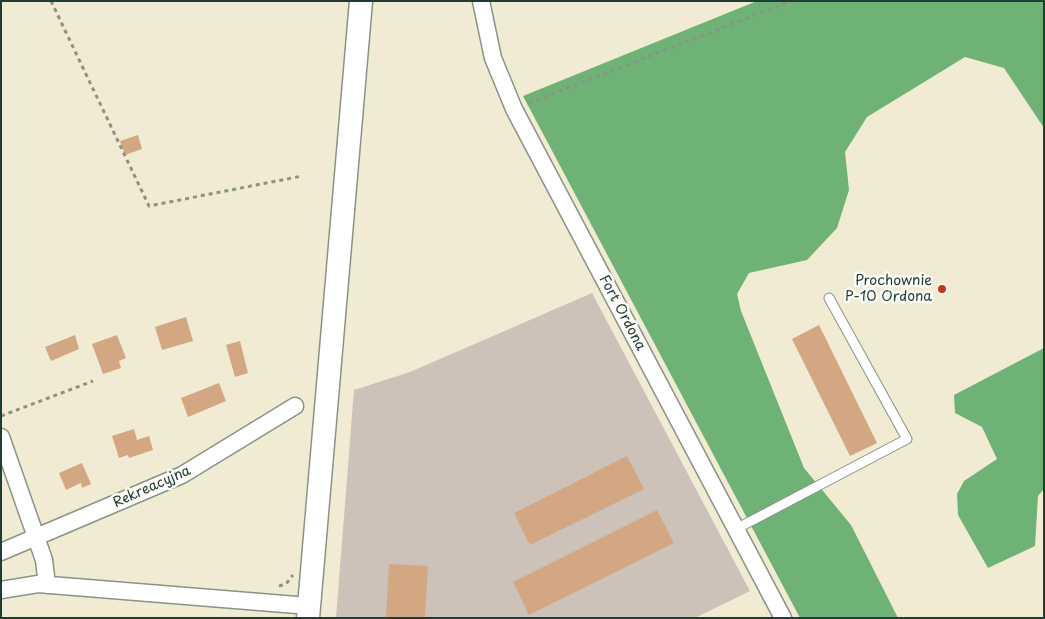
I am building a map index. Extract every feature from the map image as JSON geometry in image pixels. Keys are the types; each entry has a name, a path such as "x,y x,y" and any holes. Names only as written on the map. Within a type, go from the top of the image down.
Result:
{"main road":[{"path":"309,612 361,1"}],"street":[{"name":"Fort Ordona","path":"481,1 493,58 514,108 784,618"},
{"name":"Rekreacyjna","path":"1,552 182,475 296,406"},
{"path":"1,438 44,560 47,585"},
{"path":"1,590 47,585 309,612"}],"lane":[{"path":"736,529 907,439 829,298"}],"path":[{"path":"50,1 149,206 302,176"},
{"path":"514,108 791,1"},
{"path":"1,416 93,381"}],"shaded area":[{"path":"592,293 750,591 695,618 336,618 354,390 410,372"}],"green space":[{"path":"757,1 1044,1 1044,128 1004,68 965,57 867,117 845,152 849,190 837,228 807,260 749,273 737,294 741,311 804,468 851,525 898,618 800,618 523,96"},
{"path":"1044,348 1044,489 1038,496 1035,546 988,568 958,515 957,494 964,481 997,459 982,427 955,413 954,395"}],"building":[{"path":"138,135 142,149 125,155 120,141"},
{"path":"186,317 193,341 162,350 155,327"},
{"path":"819,325 877,443 850,456 792,339"},
{"path":"75,335 79,349 51,361 45,347"},
{"path":"117,335 126,358 119,361 121,368 103,374 92,344"},
{"path":"240,341 248,373 235,377 226,345"},
{"path":"219,383 226,401 188,417 181,398"},
{"path":"134,429 137,440 149,436 153,450 129,458 128,455 119,458 112,436"},
{"path":"627,456 644,489 530,545 514,513"},
{"path":"82,463 91,484 82,488 81,483 66,490 59,473"},
{"path":"657,510 674,543 529,615 513,582"},
{"path":"389,564 428,566 425,618 386,618"}],"place":[{"name":"Prochownie P-10 Ordona","path":"942,289"}]}
